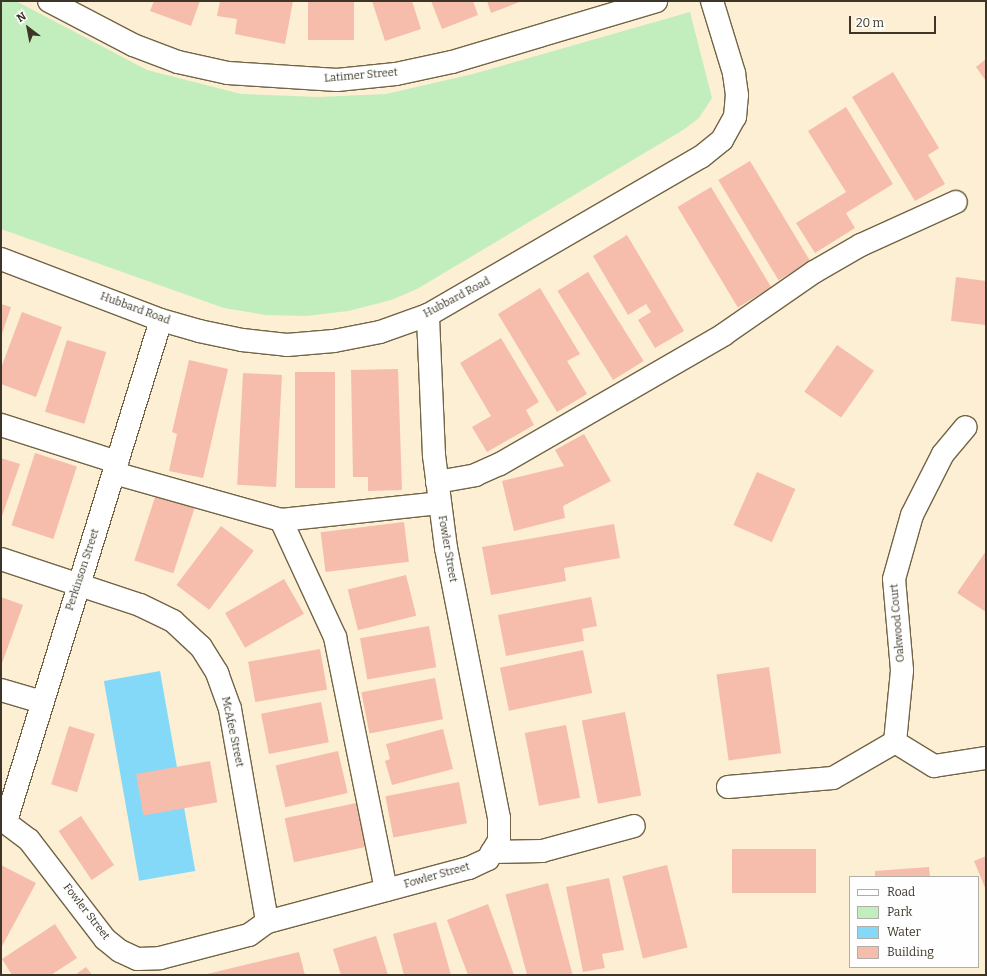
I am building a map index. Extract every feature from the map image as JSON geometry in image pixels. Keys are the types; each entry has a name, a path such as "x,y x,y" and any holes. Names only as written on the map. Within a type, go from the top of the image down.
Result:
{"street":[{"name":"Latimer Street","path":"49,1 126,42 178,62 228,73 338,80 396,74 452,62 656,1"},
{"name":"Hubbard Road","path":"1,259 161,320 199,332 287,345 334,341 380,332 428,315 701,157 722,140 735,117 737,95 734,73 712,1"},
{"path":"1,425 116,467 281,520 438,492 500,464 723,335 814,272 861,245 956,202"},
{"name":"Fowler Street","path":"3,820 29,840 105,939 120,951 137,959 160,958 249,935 267,922 469,868 488,859 499,840 499,818 446,548 438,492 428,315"},
{"name":"Perkinson Street","path":"3,820 42,702 161,320"},
{"name":"Oakwood Court","path":"895,742 902,670 894,579 912,515 943,454 966,427"},
{"path":"281,520 335,637 386,890"},
{"name":"McAfee Street","path":"1,559 140,605 173,621 201,647 217,673 230,709 267,922"},
{"path":"1,690 42,702"},
{"path":"728,787 833,778 895,742 934,766 986,758"},
{"path":"492,852 542,851 634,826"}],"green space":[{"path":"1,1 16,1 147,70 241,94 318,97 386,94 473,74 690,12 712,98 699,118 683,130 417,289 391,300 348,311 306,316 266,315 224,308 1,229"}],"water":[{"path":"160,671 195,871 139,881 104,681"}],"building":[{"path":"154,1 200,1 191,26 150,11"},
{"path":"220,1 293,1 285,44 235,34 237,19 217,16"},
{"path":"308,1 354,1 354,40 308,40"},
{"path":"372,1 412,1 421,29 385,41"},
{"path":"431,1 473,1 478,15 442,29"},
{"path":"487,1 522,1 491,13"},
{"path":"986,59 986,81 976,67"},
{"path":"893,72 939,148 928,155 945,184 915,201 852,97"},
{"path":"846,107 893,184 846,213 855,228 815,253 796,223 846,192 808,131"},
{"path":"750,161 810,261 779,280 718,180"},
{"path":"711,187 771,287 738,307 678,207"},
{"path":"627,235 684,331 655,348 638,320 651,312 646,304 628,315 593,256"},
{"path":"588,272 644,361 613,380 557,291"},
{"path":"956,277 986,281 986,325 951,321"},
{"path":"540,288 580,354 567,361 587,394 557,412 498,314"},
{"path":"1,304 11,307 1,337"},
{"path":"22,312 62,327 36,397 1,384 1,368"},
{"path":"501,338 539,402 526,410 534,425 487,452 472,427 491,416 460,363"},
{"path":"67,340 106,352 84,424 45,412"},
{"path":"837,345 874,371 841,418 804,392"},
{"path":"189,360 228,369 203,478 169,471 177,434 172,432"},
{"path":"398,369 402,490 368,491 368,477 353,477 351,370"},
{"path":"295,372 335,372 335,488 295,488"},
{"path":"243,373 282,375 276,487 237,485"},
{"path":"584,434 611,481 563,506 565,518 514,531 502,481 564,466 555,450"},
{"path":"35,453 77,467 53,539 12,525"},
{"path":"1,458 20,464 1,519"},
{"path":"757,472 795,489 772,542 733,525"},
{"path":"156,494 195,507 173,573 134,561"},
{"path":"404,522 409,562 326,572 321,532"},
{"path":"614,524 620,558 564,568 566,581 491,595 482,547"},
{"path":"221,526 254,551 209,610 176,585"},
{"path":"986,551 986,612 957,593"},
{"path":"406,575 416,616 358,630 348,590"},
{"path":"284,579 304,614 245,648 225,613"},
{"path":"1,597 23,605 1,666"},
{"path":"591,597 597,626 582,629 584,641 506,656 498,615"},
{"path":"429,626 436,667 367,680 360,638"},
{"path":"320,649 327,689 255,702 248,662"},
{"path":"583,650 592,693 509,711 500,668"},
{"path":"769,667 781,753 729,761 717,674"},
{"path":"435,678 443,719 369,734 361,692"},
{"path":"321,702 329,742 269,754 261,714"},
{"path":"625,712 641,795 598,804 582,720"},
{"path":"566,725 580,798 539,806 525,733"},
{"path":"69,726 95,734 77,792 51,784"},
{"path":"443,729 453,769 392,785 385,761 390,759 386,744"},
{"path":"338,751 348,793 285,807 276,765"},
{"path":"210,761 217,802 143,815 136,774"},
{"path":"459,782 467,823 393,838 385,796"},
{"path":"356,803 365,847 294,862 285,818"},
{"path":"81,816 114,865 92,880 59,831"},
{"path":"732,849 816,849 816,893 732,893"},
{"path":"986,856 986,890 974,861"},
{"path":"1,865 36,883 1,948"},
{"path":"667,865 688,947 643,959 622,876"},
{"path":"929,867 930,876 875,876 875,871"},
{"path":"609,878 624,950 602,954 605,968 583,972 566,887"},
{"path":"548,883 572,974 527,975 505,894"},
{"path":"488,904 514,975 468,975 447,920"},
{"path":"436,922 451,975 404,975 393,934"},
{"path":"55,924 77,958 51,975 12,975 2,959"},
{"path":"376,936 388,975 341,975 333,949"},
{"path":"299,952 305,975 207,975 207,974"},
{"path":"86,967 92,975 75,975"}]}
